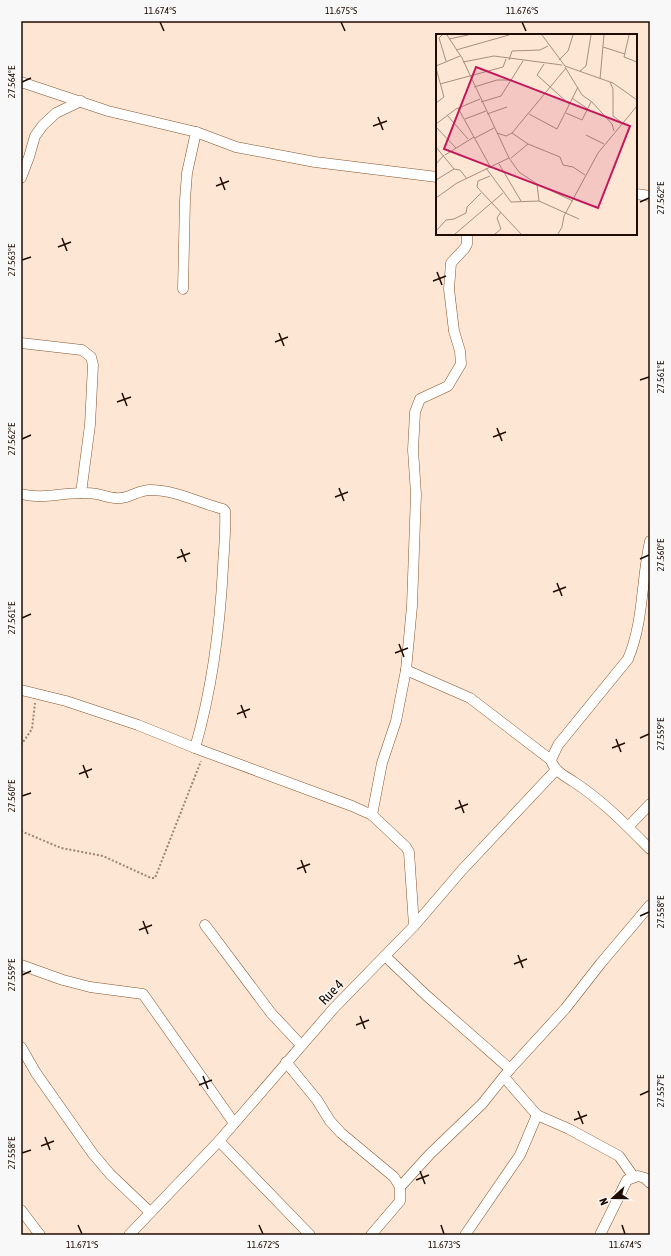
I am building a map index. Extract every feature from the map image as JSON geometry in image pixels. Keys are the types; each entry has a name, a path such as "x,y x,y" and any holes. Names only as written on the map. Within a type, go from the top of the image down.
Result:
{"street":[{"path":"21,82 108,111 196,132 236,147 281,156 436,178"},
{"path":"21,178 29,157 34,136 56,113 81,101"},
{"path":"183,289 187,173 196,132"},
{"path":"637,194 650,196"},
{"path":"372,815 382,763 396,721 406,670 412,606 416,494 413,450 415,412 420,399 448,386 461,364 460,351 454,331 449,289 451,264 465,248 467,244 467,235"},
{"path":"21,343 82,350 92,357 93,365 90,425 81,493"},
{"path":"21,494 44,497 58,494 81,493 97,494 111,498 122,498 142,490 155,490 186,496 226,511 222,598 215,661 200,750"},
{"path":"551,760 558,745 628,659 634,644 640,616 650,541"},
{"path":"406,670 470,698 551,760 556,770 584,789 629,826 650,849"},
{"path":"21,690 36,692 138,725 200,750 332,798 372,815 408,849 414,926"},
{"name":"Rue 4","path":"129,1235 219,1141 301,1045 414,926 462,870 556,770"},
{"path":"629,826 650,804"},
{"path":"400,1187 430,1154 482,1104 507,1073 552,1025 601,963 650,905"},
{"path":"205,925 270,1013 301,1045"},
{"path":"385,956 507,1073 537,1115 569,1129 620,1156 632,1176"},
{"path":"21,965 63,980 90,987 143,994 234,1123"},
{"path":"21,1046 36,1073 93,1154 110,1174 150,1212"},
{"path":"286,1062 317,1100 330,1121 341,1133 388,1171 400,1187 400,1201 371,1235"},
{"path":"465,1235 520,1155 537,1115"},
{"path":"219,1141 310,1235"},
{"path":"600,1235 623,1185 632,1176 645,1178 650,1183"},
{"path":"21,1210 40,1235"}],"path":[{"path":"21,745 32,729 36,692"},
{"path":"21,831 61,848 104,856 151,878 155,878 200,750"}]}
